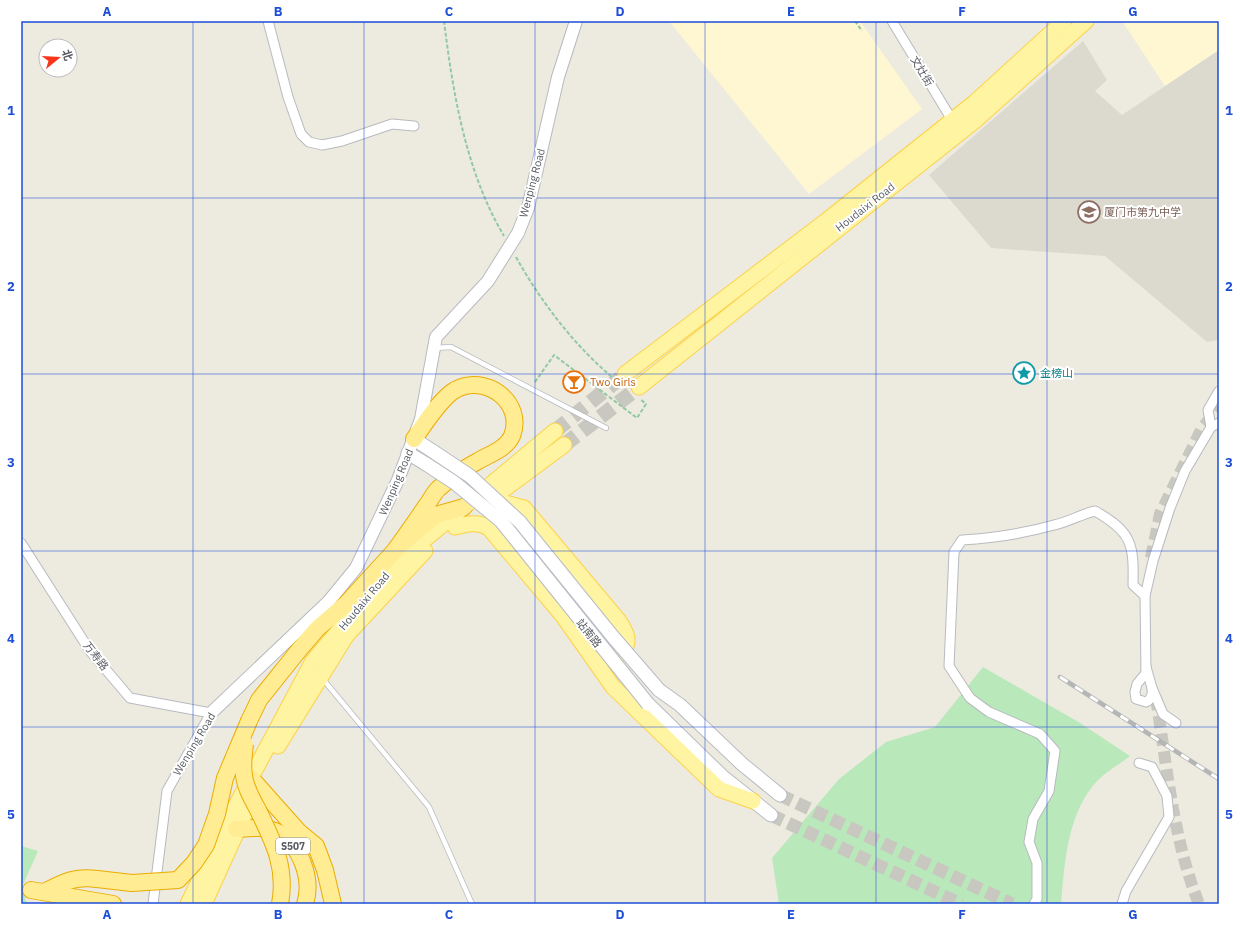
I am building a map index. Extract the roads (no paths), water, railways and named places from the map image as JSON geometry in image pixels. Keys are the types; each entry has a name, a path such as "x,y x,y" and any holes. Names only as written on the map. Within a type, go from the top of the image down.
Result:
{"highway":[{"path":"113,904 38,891 70,879 84,877 132,883 178,880 194,863 206,845 217,814 226,778 259,700 317,629 347,603 396,549 438,489 477,462 502,448 511,437 514,418 511,407 505,398 484,386 470,386 455,391 447,398 411,446"},
{"path":"396,549 436,515 464,507"},
{"path":"249,721 243,759 244,776 253,787 299,832 310,866 313,896 311,904"},
{"path":"253,787 280,858 280,904"},
{"name":"S507","path":"233,823 279,833 296,850 307,875 307,898 305,904"},
{"name":"S507","path":"299,832 316,846 325,870 333,904"}],"main road":[{"name":"Houdaixi Road","path":"625,374 826,221 974,103 1064,21"},
{"name":"Houdaixi Road","path":"639,387 977,119 1086,21"},
{"name":"Houdaixi Road","path":"253,787 313,661 394,565 555,431"},
{"path":"188,904 253,787 346,636 420,555 564,445"},
{"name":"站南路","path":"411,446 434,452 470,476 498,501 520,522 614,638 660,690 680,705 742,764 780,795"},
{"name":"站南路","path":"411,446 426,464 454,483 501,521 648,704 722,776 771,815"},
{"path":"498,501 524,508 619,621 627,637 627,644 622,652 615,657 607,659 601,658 581,641"},
{"path":"455,527 468,524 482,524 489,528 563,616 613,686 681,754 719,789 753,801"},
{"path":"204,904 233,823"}],"street":[{"path":"268,21 288,97 301,134 309,142 322,145 342,141 392,124 414,126"},
{"name":"Wenping Road","path":"153,904 167,791 211,713 329,602 356,568 398,480 421,420 436,337 488,281 518,233 528,208 558,77 576,21"},
{"name":"文灶街","path":"892,21 952,120"},
{"path":"1152,688 1152,696 1149,700 1146,702 1136,699 1135,692 1137,684 1146,673 1146,596 1152,561 1170,508 1185,471 1215,425 1208,410 1219,391"},
{"path":"1034,904 1037,898 1037,863 1029,842 1033,819 1049,791 1055,751 1040,734 989,712 970,698 949,666 954,552 962,540 1002,538 1056,525 1095,510 1108,518 1127,534 1134,560 1133,585 1146,596"},
{"name":"万寿路","path":"21,543 90,650 130,698 211,713"},
{"path":"1146,666 1152,688 1163,714 1176,723"},
{"path":"1122,904 1126,891 1169,817 1167,796 1152,767 1139,763"}],"lane":[{"path":"435,348 451,347 606,428"},
{"path":"321,677 429,807 472,904"}],"tunnel":[{"path":"555,431 625,374"},
{"path":"564,445 639,387"},
{"path":"1151,558 1160,514 1202,428 1219,408"},
{"path":"1156,698 1177,828 1190,879 1199,904"},
{"path":"780,795 1012,904"},
{"path":"771,815 961,904"}],"railway":[{"path":"1060,677 1219,779"}],"place":[{"name":"厦门市第九中学","path":"1089,212"},
{"name":"金榜山","path":"1024,373"},
{"name":"Two Girls","path":"574,382"}]}
